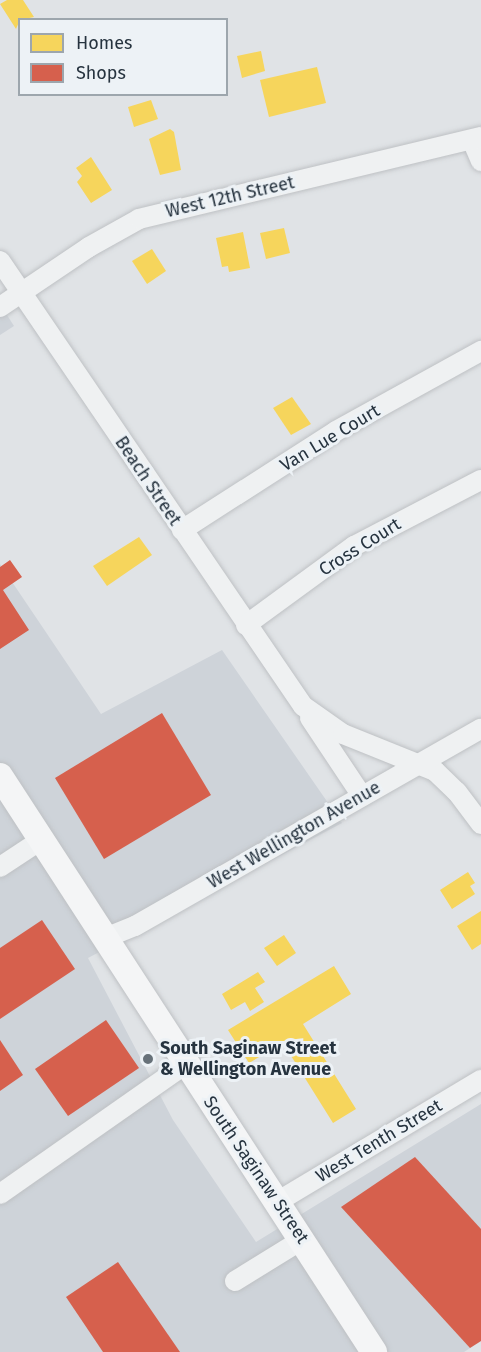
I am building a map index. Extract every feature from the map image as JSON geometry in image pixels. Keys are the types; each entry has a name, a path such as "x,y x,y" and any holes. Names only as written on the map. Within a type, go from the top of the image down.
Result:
{"main road":[{"name":"South Saginaw Street","path":"0,776 186,1064 303,1239 374,1352"}],"street":[{"path":"477,139 481,161"},
{"name":"West 12th Street","path":"0,307 139,219 477,139"},
{"name":"Beach Street","path":"0,261 362,796"},
{"name":"Van Lue Court","path":"182,531 336,431 481,351"},
{"name":"Cross Court","path":"246,625 354,546 481,480"},
{"name":"Beach Street","path":"298,700 320,720 343,734 419,764 448,782 481,824"},
{"name":"West Wellington Avenue","path":"105,938 135,926 481,729"},
{"path":"0,867 41,840"},
{"path":"0,1194 186,1064"},
{"name":"West Tenth Street","path":"277,1202 481,1080"},
{"path":"235,1281 303,1239"}],"shaded area":[{"path":"0,304 14,326 0,335"},
{"path":"0,564 101,714 222,650 342,823 88,958 173,1120 256,1242 481,1104 481,1341 464,1352 0,1352"}],"building: Homes":[{"path":"7,0 23,0 34,17 18,18 16,29 0,4"},
{"path":"261,51 265,71 242,78 237,56"},
{"path":"317,67 326,103 269,117 260,80"},
{"path":"151,100 158,119 134,127 128,107"},
{"path":"170,129 174,132 181,170 160,175 149,139"},
{"path":"91,157 112,190 91,203 77,182 82,176 76,168"},
{"path":"284,228 290,253 266,259 260,233"},
{"path":"243,232 250,268 229,272 228,266 222,267 216,238"},
{"path":"152,249 166,271 147,284 132,261"},
{"path":"292,397 311,424 291,435 273,408"},
{"path":"139,537 152,555 107,586 93,566"},
{"path":"468,872 475,883 470,886 475,894 452,909 440,890"},
{"path":"481,911 481,944 472,950 457,926"},
{"path":"284,935 296,953 277,966 264,948"},
{"path":"334,966 351,994 303,1024 356,1109 333,1123 283,1043 249,1063 228,1030"},
{"path":"258,972 265,982 255,988 264,1002 250,1011 245,1002 231,1010 222,994"}],"building: Shops":[{"path":"10,560 22,577 3,590 29,630 0,649 0,567"},
{"path":"162,713 211,795 104,859 55,778"},
{"path":"42,920 75,969 0,1019 0,948"},
{"path":"106,1020 139,1068 68,1116 35,1069"},
{"path":"0,1040 23,1075 0,1091"},
{"path":"415,1157 481,1229 481,1341 470,1348 341,1207"},
{"path":"118,1262 180,1352 103,1352 66,1297"}],"place":[{"name":"South Saginaw Street & Wellington Avenue","path":"148,1059"}]}
